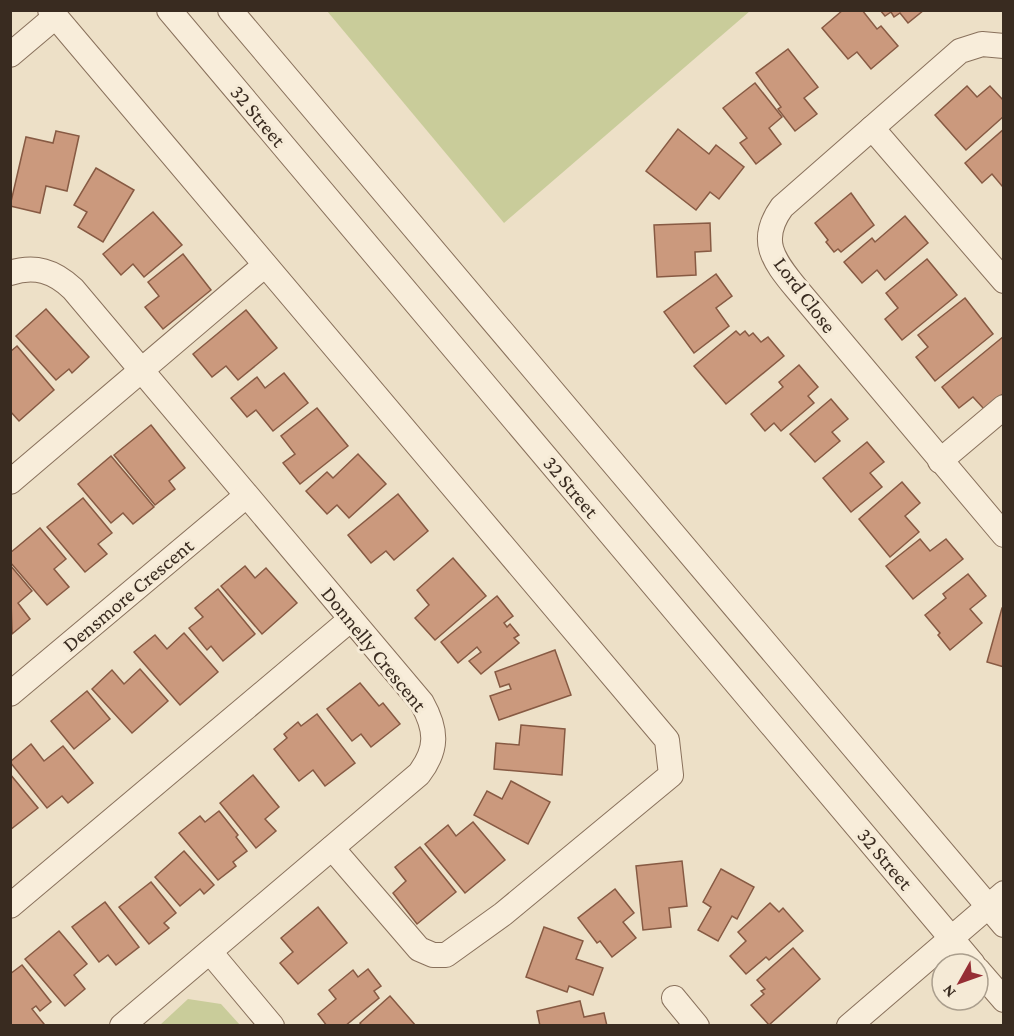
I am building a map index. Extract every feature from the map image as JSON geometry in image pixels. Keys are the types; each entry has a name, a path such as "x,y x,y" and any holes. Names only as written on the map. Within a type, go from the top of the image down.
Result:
{"street":[{"name":"32 Street","path":"169,10 963,952"},
{"path":"230,10 996,900 1004,925"},
{"path":"10,55 52,14 667,740 671,775 503,914 447,955 433,955 419,949 332,848"},
{"name":"Lord Close","path":"1004,46 982,44 960,51 782,207 773,220 770,247 777,264 796,288 1004,535"},
{"path":"872,128 1004,281"},
{"path":"10,482 265,265"},
{"name":"Donnelly Crescent","path":"10,273 32,268 43,270 63,280 73,289 422,703 433,731 434,747 428,763 419,774 122,1026"},
{"path":"940,460 1004,408"},
{"name":"Densmore Crescent","path":"10,694 246,496"},
{"path":"10,906 351,619"},
{"path":"849,1026 996,900"},
{"path":"210,952 272,1026"},
{"path":"990,984 1004,1000"},
{"path":"674,998 697,1026"}],"green space":[{"path":"327,11 750,11 504,223"},
{"path":"188,999 221,1004 240,1025 160,1025"}],"building":[{"path":"843,10 862,10 877,29 881,26 898,46 871,69 857,52 848,59 822,28"},
{"path":"880,10 924,10 908,23 900,13 894,17 891,12 885,16"},
{"path":"788,49 818,87 804,98 817,114 795,131 778,109 781,107 756,73"},
{"path":"755,83 782,117 769,128 781,144 756,164 740,143 747,138 723,108"},
{"path":"967,86 977,97 990,86 1004,101 1004,116 966,150 935,115"},
{"path":"678,129 709,154 716,145 744,167 719,199 710,192 696,210 646,171"},
{"path":"1004,129 1004,184 1002,186 992,174 982,183 965,163"},
{"path":"56,131 79,136 67,191 46,186 40,213 10,206 26,137 53,143"},
{"path":"96,168 134,190 103,242 78,227 87,212 74,205"},
{"path":"851,193 874,225 841,252 838,249 834,252 815,223"},
{"path":"153,212 182,245 144,277 133,264 121,275 103,254"},
{"path":"905,216 928,243 885,280 877,270 862,283 844,262 872,238 875,242"},
{"path":"710,223 711,251 695,252 696,275 657,277 654,225"},
{"path":"183,254 211,290 163,329 145,307 159,296 148,282"},
{"path":"927,259 957,295 902,340 885,319 898,308 886,293"},
{"path":"716,274 732,296 716,308 729,326 694,353 664,312"},
{"path":"965,298 993,334 935,381 916,357 928,347 918,335"},
{"path":"46,309 89,357 72,373 69,369 56,380 16,336"},
{"path":"246,310 277,348 238,380 226,366 212,377 193,354"},
{"path":"736,331 740,335 745,331 749,336 753,333 761,342 768,337 784,356 726,404 694,366"},
{"path":"1004,336 1004,393 984,409 973,397 959,408 942,387"},
{"path":"17,346 54,390 19,421 10,411 10,352"},
{"path":"799,365 818,387 808,396 814,403 781,431 774,423 765,431 751,414 783,387 779,382"},
{"path":"284,373 308,403 273,431 256,410 247,417 231,398 257,377 265,388"},
{"path":"831,399 848,419 832,432 840,441 815,462 790,434"},
{"path":"317,408 348,446 300,484 283,463 295,454 281,436"},
{"path":"151,425 185,468 169,481 175,489 155,505 114,455"},
{"path":"867,442 884,462 870,473 882,487 851,512 823,478"},
{"path":"358,454 386,484 349,518 337,505 327,514 306,491 327,472 333,478"},
{"path":"111,456 154,507 133,524 123,513 111,523 78,484"},
{"path":"902,482 920,503 905,516 919,532 890,557 859,519"},
{"path":"398,494 428,531 394,560 386,551 371,563 348,535"},
{"path":"83,498 112,533 98,544 107,554 85,572 47,527"},
{"path":"40,528 66,559 54,569 69,587 47,605 10,562 10,553"},
{"path":"920,539 930,551 946,539 963,559 913,599 886,566"},
{"path":"453,558 486,596 435,640 415,618 429,605 417,590"},
{"path":"10,565 32,591 18,603 30,619 12,634"},
{"path":"245,566 255,578 266,568 297,603 262,634 221,586"},
{"path":"968,574 986,596 970,609 982,623 950,650 925,615 946,598 943,594"},
{"path":"218,589 255,634 223,661 211,646 207,650 189,628 203,617 195,608"},
{"path":"497,596 513,616 504,623 507,627 510,624 519,635 514,638 519,643 481,674 469,661 481,652 477,647 458,663 441,642"},
{"path":"1002,608 1004,608 1004,667 987,662"},
{"path":"184,633 218,672 180,705 134,652 155,635 167,649"},
{"path":"555,650 571,695 499,720 490,696 511,689 509,684 500,687 495,672"},
{"path":"140,669 168,701 132,733 92,689 112,670 124,684"},
{"path":"360,683 379,706 383,703 400,724 371,747 361,734 352,741 327,709"},
{"path":"87,691 110,719 74,749 51,721"},
{"path":"317,714 355,763 325,786 313,770 299,781 274,749 287,738 284,734 298,722 301,726"},
{"path":"521,725 565,729 562,775 494,769 496,743 519,745"},
{"path":"31,744 44,761 63,746 93,783 68,803 62,796 47,808 10,762"},
{"path":"10,774 38,808 10,830"},
{"path":"253,775 279,807 265,819 276,831 256,848 220,803"},
{"path":"511,781 550,802 528,844 474,815 487,791 502,799"},
{"path":"219,811 238,835 236,837 247,851 233,862 236,866 218,880 179,833 200,816 205,822"},
{"path":"473,822 505,860 465,893 425,844 448,825 456,836"},
{"path":"420,847 456,892 417,924 393,893 406,881 395,867"},
{"path":"184,851 214,885 204,894 200,889 180,906 155,877"},
{"path":"682,861 687,906 669,908 671,927 643,930 636,866"},
{"path":"721,869 754,887 737,919 732,916 718,941 698,930 711,907 703,902"},
{"path":"151,882 176,913 164,923 169,928 149,944 119,907"},
{"path":"615,889 634,913 623,922 636,938 612,957 600,941 597,943 578,918"},
{"path":"105,902 139,947 116,965 108,955 99,962 72,927"},
{"path":"770,903 779,912 783,908 803,931 769,960 766,957 746,974 730,956 746,941 738,932"},
{"path":"318,907 347,943 298,984 280,963 293,952 281,938"},
{"path":"544,927 583,941 576,959 603,968 593,995 569,986 567,992 526,977"},
{"path":"59,931 87,964 74,975 85,989 65,1006 25,959"},
{"path":"793,948 820,979 769,1025 751,1005 764,994 761,991 765,989 757,980"},
{"path":"22,965 51,1002 40,1011 36,1006 32,1009 44,1024 42,1026 12,1026 10,1024 10,974"},
{"path":"368,969 381,986 374,991 379,998 345,1026 327,1026 318,1014 336,999 329,990 353,970 358,977"},
{"path":"390,996 416,1026 362,1026 360,1023"},
{"path":"580,1001 584,1017 604,1013 607,1026 540,1026 537,1011"}]}
